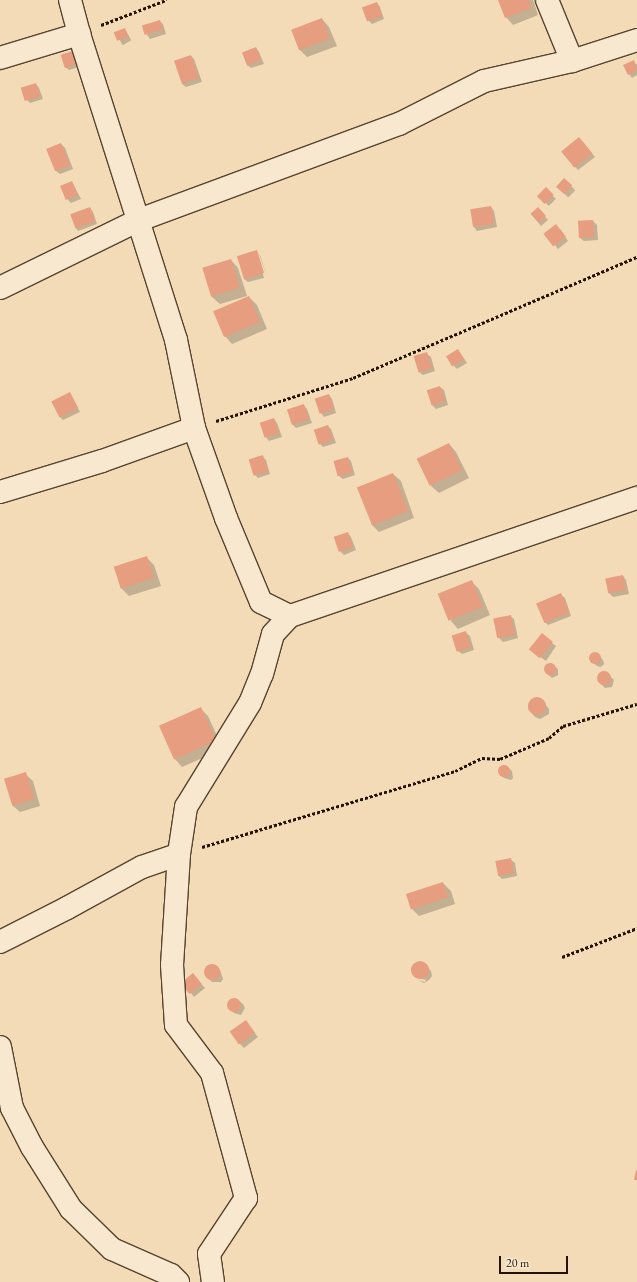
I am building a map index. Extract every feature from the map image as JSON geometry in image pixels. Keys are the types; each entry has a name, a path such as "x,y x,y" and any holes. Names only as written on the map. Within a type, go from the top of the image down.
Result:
{"street":[{"path":"70,0 79,34 176,340 194,428 226,518 261,602 290,616"},
{"path":"547,0 572,61"},
{"path":"0,58 79,34"},
{"path":"0,288 139,220 399,124 484,81 572,61 637,40"},
{"path":"0,492 102,461 194,428"},
{"path":"214,1282 209,1254 246,1198 212,1073 176,1025 172,965 179,854 186,807 250,703 262,674 273,634 290,616 637,498"},
{"path":"0,942 67,908 142,867 179,854"},
{"path":"0,1047 12,1108 32,1148 71,1210 112,1249 171,1275 178,1282"}],"path":[{"path":"79,34 166,0"},
{"path":"194,428 353,378 637,258"},
{"path":"179,854 455,771 482,758 500,759 549,738 563,726 637,704"},
{"path":"562,957 637,928"}],"building":[{"path":"498,0 529,0 532,8 505,18"},
{"path":"377,2 382,16 367,22 362,7"},
{"path":"322,18 330,39 299,50 291,30"},
{"path":"160,20 163,30 145,35 142,26"},
{"path":"125,28 128,36 117,41 114,32"},
{"path":"256,47 261,60 247,65 242,52"},
{"path":"76,50 80,63 65,68 61,55"},
{"path":"191,55 199,78 182,84 174,61"},
{"path":"634,60 637,70 628,75 623,65"},
{"path":"36,83 40,96 25,101 21,88"},
{"path":"579,137 592,153 574,168 561,151"},
{"path":"61,143 70,165 55,171 46,149"},
{"path":"564,178 572,185 564,194 556,187"},
{"path":"72,181 78,195 66,200 60,186"},
{"path":"546,187 554,195 545,204 537,196"},
{"path":"491,206 494,224 473,227 470,209"},
{"path":"90,207 95,221 75,228 70,214"},
{"path":"538,207 546,216 539,223 531,214"},
{"path":"593,220 594,237 579,238 578,221"},
{"path":"556,224 566,237 553,246 543,234"},
{"path":"257,250 264,273 244,279 237,256"},
{"path":"231,259 240,288 211,296 202,268"},
{"path":"249,296 260,322 224,337 213,311"},
{"path":"458,349 464,359 452,366 446,356"},
{"path":"427,352 432,368 419,372 414,356"},
{"path":"440,386 445,401 432,406 427,390"},
{"path":"70,392 78,408 59,418 51,402"},
{"path":"329,394 334,409 320,414 315,399"},
{"path":"304,404 309,419 292,425 287,410"},
{"path":"274,418 279,433 265,438 260,423"},
{"path":"328,425 333,440 319,445 314,430"},
{"path":"449,443 462,470 430,486 417,459"},
{"path":"263,455 268,471 254,476 249,459"},
{"path":"348,457 352,472 338,476 334,461"},
{"path":"393,473 408,511 372,526 357,488"},
{"path":"348,532 353,547 339,552 334,537"},
{"path":"147,556 154,578 121,589 114,567"},
{"path":"623,575 626,590 608,593 605,578"},
{"path":"472,580 483,607 449,621 438,594"},
{"path":"561,593 569,612 544,623 536,604"},
{"path":"511,615 515,635 497,638 493,618"},
{"path":"466,631 471,647 457,652 452,635"},
{"path":"542,633 553,642 540,658 529,649"},
{"path":"595,652 599,654 601,658 599,662 595,664 591,662 589,658 591,654"},
{"path":"552,663 555,664 555,674 548,675 545,674 544,667 545,664"},
{"path":"601,671 607,671 611,675 611,681 607,685 601,685 597,681 597,675"},
{"path":"537,697 543,700 546,706 543,712 537,715 531,712 528,706 531,700"},
{"path":"201,707 216,741 174,760 159,726"},
{"path":"502,765 506,765 510,771 506,777 502,777 498,773 498,769"},
{"path":"26,772 34,799 12,806 4,779"},
{"path":"511,858 514,873 498,876 495,861"},
{"path":"443,882 448,897 411,909 406,894"},
{"path":"420,961 426,964 429,970 426,976 420,979 414,976 411,970 414,964"},
{"path":"212,964 218,966 220,972 218,978 212,980 206,978 204,972 206,966"},
{"path":"193,973 202,984 189,994 181,983"},
{"path":"231,998 237,998 241,1002 241,1008 237,1012 231,1012 227,1008 227,1002"},
{"path":"246,1020 255,1033 239,1045 230,1031"},
{"path":"636,1170 637,1180 634,1180"}]}
